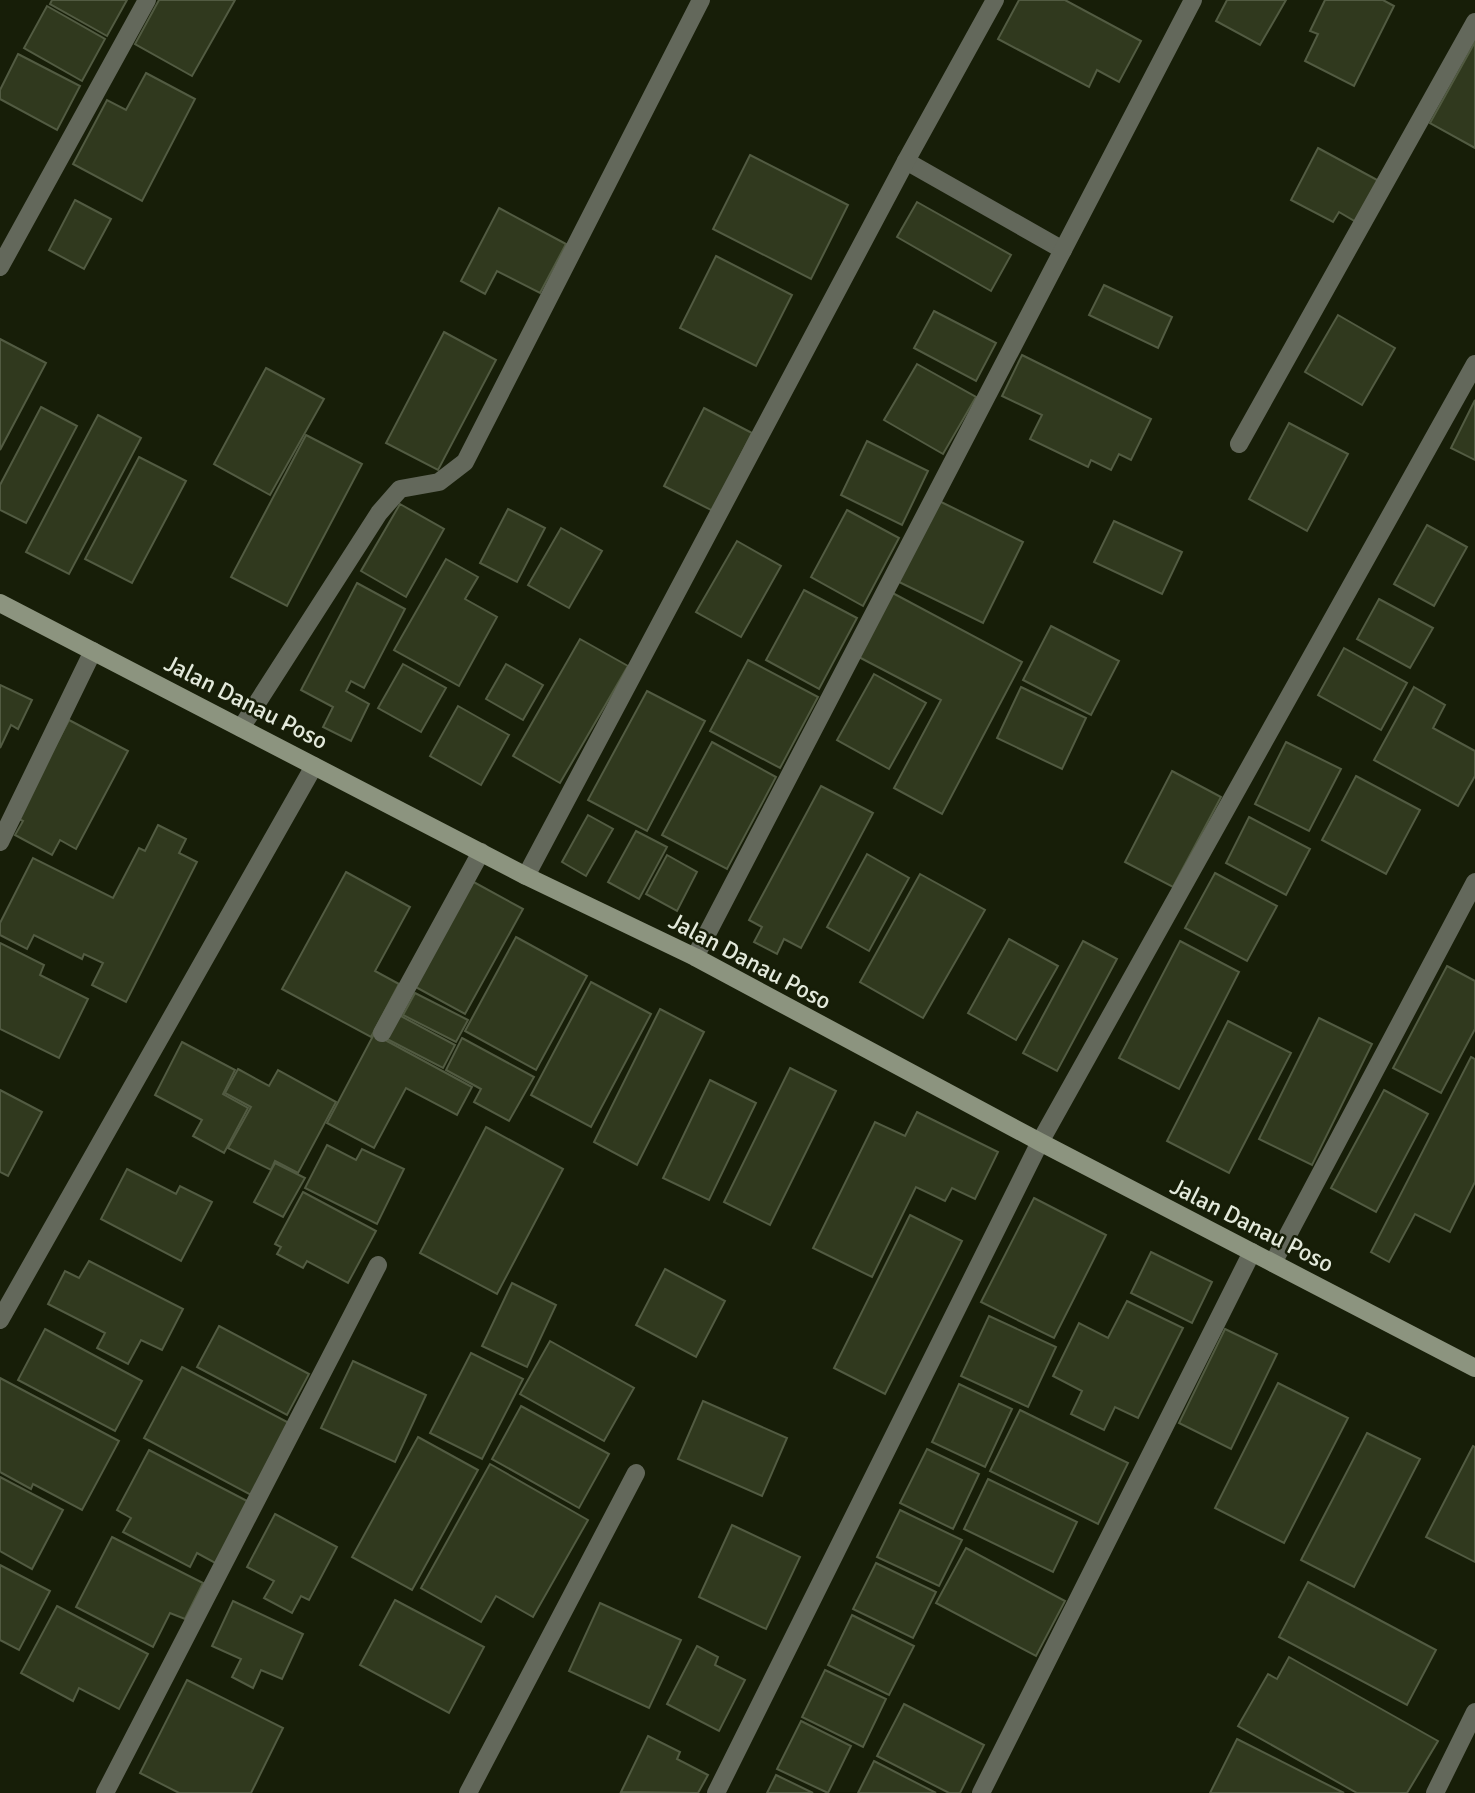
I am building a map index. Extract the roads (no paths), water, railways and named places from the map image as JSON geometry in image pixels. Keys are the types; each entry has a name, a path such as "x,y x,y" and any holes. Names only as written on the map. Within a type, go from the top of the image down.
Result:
{"street":[{"path":"0,267 148,0"},
{"path":"241,728 379,513 400,489 439,482 465,462 701,0"},
{"path":"526,876 906,161 995,0"},
{"path":"695,957 1193,0"},
{"path":"1239,444 1475,22"},
{"path":"906,161 1063,250"},
{"path":"716,1793 1040,1142 1475,364"},
{"name":"Jalan Danau Poso","path":"0,603 526,876 695,957 1040,1142 1475,1368"},
{"path":"0,842 93,651"},
{"path":"0,1320 314,766"},
{"path":"382,1033 481,852"},
{"path":"1273,1263 1475,882"},
{"path":"981,1793 1252,1252"},
{"path":"105,1793 378,1265"},
{"path":"468,1793 636,1474"},
{"path":"1434,1793 1475,1712"}]}
